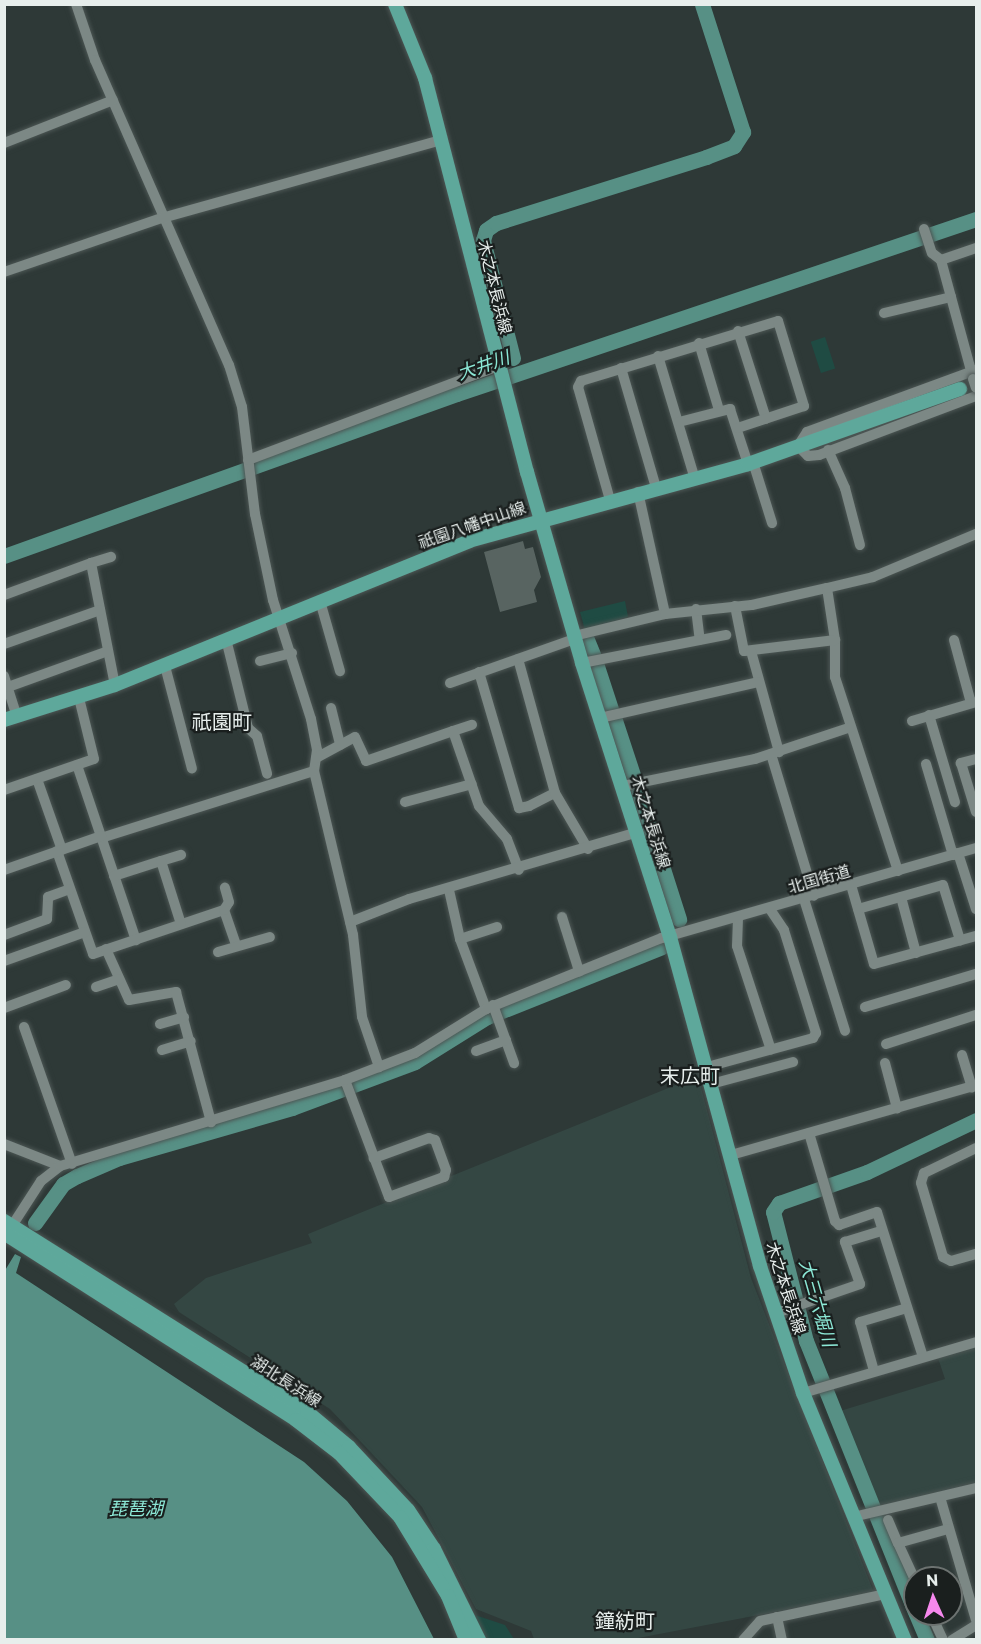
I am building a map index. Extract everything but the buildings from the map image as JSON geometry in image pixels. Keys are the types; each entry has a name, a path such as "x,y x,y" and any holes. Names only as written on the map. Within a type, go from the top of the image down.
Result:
{"main road":[{"name":"木之本長浜線","path":"395,4 417,52 498,367 540,519 574,638 670,937 731,1155 781,1311 853,1517 905,1640"},
{"name":"祇園八幡中山線","path":"11,719 79,698 165,666 469,541 540,519 750,463 960,389"},
{"name":"湖北長浜線","path":"7,1228 296,1420 339,1453 400,1517 448,1596 466,1640"},
{"name":"湖北長浜線","path":"7,1228 307,1412 349,1447 408,1510 434,1549 479,1640"}],"street":[{"path":"76,4 162,218 229,365 243,406 249,476 273,600 282,617 311,719 316,758 314,771 350,922 362,1017 379,1067"},
{"path":"4,143 113,100"},
{"path":"4,272 162,218 441,140"},
{"path":"925,233 940,260 975,379 807,432 798,446 813,457 976,396"},
{"path":"940,260 976,248"},
{"path":"885,313 951,297"},
{"path":"610,500 578,385 621,368 772,320 781,324 804,404 738,428"},
{"path":"738,331 766,419"},
{"path":"699,344 719,410"},
{"path":"658,356 695,479"},
{"path":"248,462 498,367"},
{"path":"621,368 656,488"},
{"path":"678,422 719,410 731,410 771,523"},
{"path":"828,450 845,488 860,545"},
{"path":"638,492 665,614"},
{"path":"450,682 574,638 665,614 735,606 873,577 976,534"},
{"path":"4,595 111,556"},
{"path":"91,563 115,685"},
{"path":"827,588 835,640 835,676 898,871"},
{"path":"320,601 340,671"},
{"path":"735,606 744,651 835,640"},
{"path":"696,609 700,640"},
{"path":"4,644 100,610"},
{"path":"582,663 726,635"},
{"path":"226,639 248,728 258,735 267,774"},
{"path":"912,721 974,702 954,640"},
{"path":"11,719 6,681 108,651"},
{"path":"751,651 809,897 844,1031"},
{"path":"260,661 292,653"},
{"path":"518,658 555,793 588,849"},
{"path":"165,666 192,769"},
{"path":"479,672 519,808 555,793"},
{"path":"600,718 758,682"},
{"path":"4,790 94,759 79,698"},
{"path":"331,708 340,745"},
{"path":"929,715 956,802"},
{"path":"316,758 355,737 366,761 472,725"},
{"path":"623,786 775,753 851,727"},
{"path":"453,731 479,806 507,839 519,870"},
{"path":"976,759 961,764 976,812"},
{"path":"926,764 955,854 973,888 976,909"},
{"path":"77,765 136,940"},
{"path":"4,870 59,850 314,771"},
{"path":"37,778 70,889 93,954 224,910 229,902 225,888"},
{"path":"405,802 472,784"},
{"path":"350,922 638,832"},
{"name":"北国街道","path":"60,1166 347,1085 379,1067 424,1048 493,1010 579,971 670,937 976,848"},
{"path":"114,876 181,855"},
{"path":"161,861 181,924"},
{"path":"851,885 874,964 976,936"},
{"path":"858,909 943,885 960,940"},
{"path":"4,934 47,919 48,897 70,889"},
{"path":"449,890 460,939 493,1010 514,1063"},
{"path":"901,897 916,952"},
{"path":"706,1067 813,1038 816,1032 784,930 770,909"},
{"path":"224,910 236,945"},
{"path":"562,917 579,971"},
{"path":"738,918 737,946 771,1050"},
{"path":"460,939 497,927"},
{"path":"4,962 85,932"},
{"path":"218,952 270,937"},
{"path":"106,949 132,1001 175,991 191,1041 211,1122"},
{"path":"865,1007 976,974"},
{"path":"96,987 119,979"},
{"path":"4,1008 66,985"},
{"path":"886,1044 976,1015"},
{"path":"160,1024 184,1017"},
{"path":"24,1028 72,1164"},
{"path":"476,1051 506,1040"},
{"path":"162,1050 191,1041"},
{"path":"731,1155 974,1086 962,1055"},
{"path":"711,1084 793,1062"},
{"path":"885,1063 897,1108"},
{"path":"347,1085 374,1158 389,1197 444,1177 446,1170 435,1140 429,1138 374,1158"},
{"path":"809,1133 824,1187 838,1225 877,1212 923,1357"},
{"path":"4,1144 60,1166"},
{"path":"976,1148 924,1173 921,1183 943,1257 951,1261 976,1254"},
{"path":"7,1228 41,1181 60,1166"},
{"path":"781,1311 860,1284 846,1242 882,1231"},
{"path":"874,1371 860,1322 907,1308"},
{"path":"809,1391 976,1342"},
{"path":"853,1517 885,1516 940,1497 976,1488"},
{"path":"940,1497 976,1620"},
{"path":"885,1516 909,1566"},
{"path":"898,1543 948,1529"},
{"path":"743,1640 760,1620 886,1594"},
{"path":"777,1617 783,1640"},
{"path":"952,1640 976,1625"},
{"path":"937,1626 943,1640"}],"shaded area":[{"path":"825,337 835,368 821,373 811,342"},
{"path":"625,601 628,617 585,630 580,612"},
{"path":"698,1076 751,1278 874,1593 633,1639 534,1639 531,1631 476,1609 422,1507 330,1409 179,1312 174,1304 206,1278 312,1243 308,1234"},
{"path":"976,1347 976,1484 878,1507 840,1411 945,1379 938,1358"},
{"path":"475,1615 505,1625 514,1639 484,1639"}],"water":[{"name":"琵琶湖","path":"15,1254 21,1257 16,1273 304,1462 347,1501 392,1557 434,1639 5,1639 4,1272"}],"waterway":[{"path":"513,358 483,240 486,230 496,223 706,157 734,146 743,132 702,4"},
{"name":"大井川","path":"4,556 457,394 976,219"},
{"path":"586,637 594,657"},
{"path":"596,663 611,709"},
{"path":"614,717 634,778"},
{"path":"637,787 679,919"},
{"path":"35,1223 63,1184 77,1176 119,1158 292,1108 415,1062 487,1017 662,947"},
{"name":"大三六堀川","path":"903,1582 806,1341 773,1212 779,1203 867,1172 976,1120"},
{"name":"大三六堀川","path":"921,1626 927,1640"}],"district":[{"name":"祇園町","path":"222,721"},
{"name":"末広町","path":"690,1075"},
{"name":"鐘紡町","path":"625,1620"}]}
